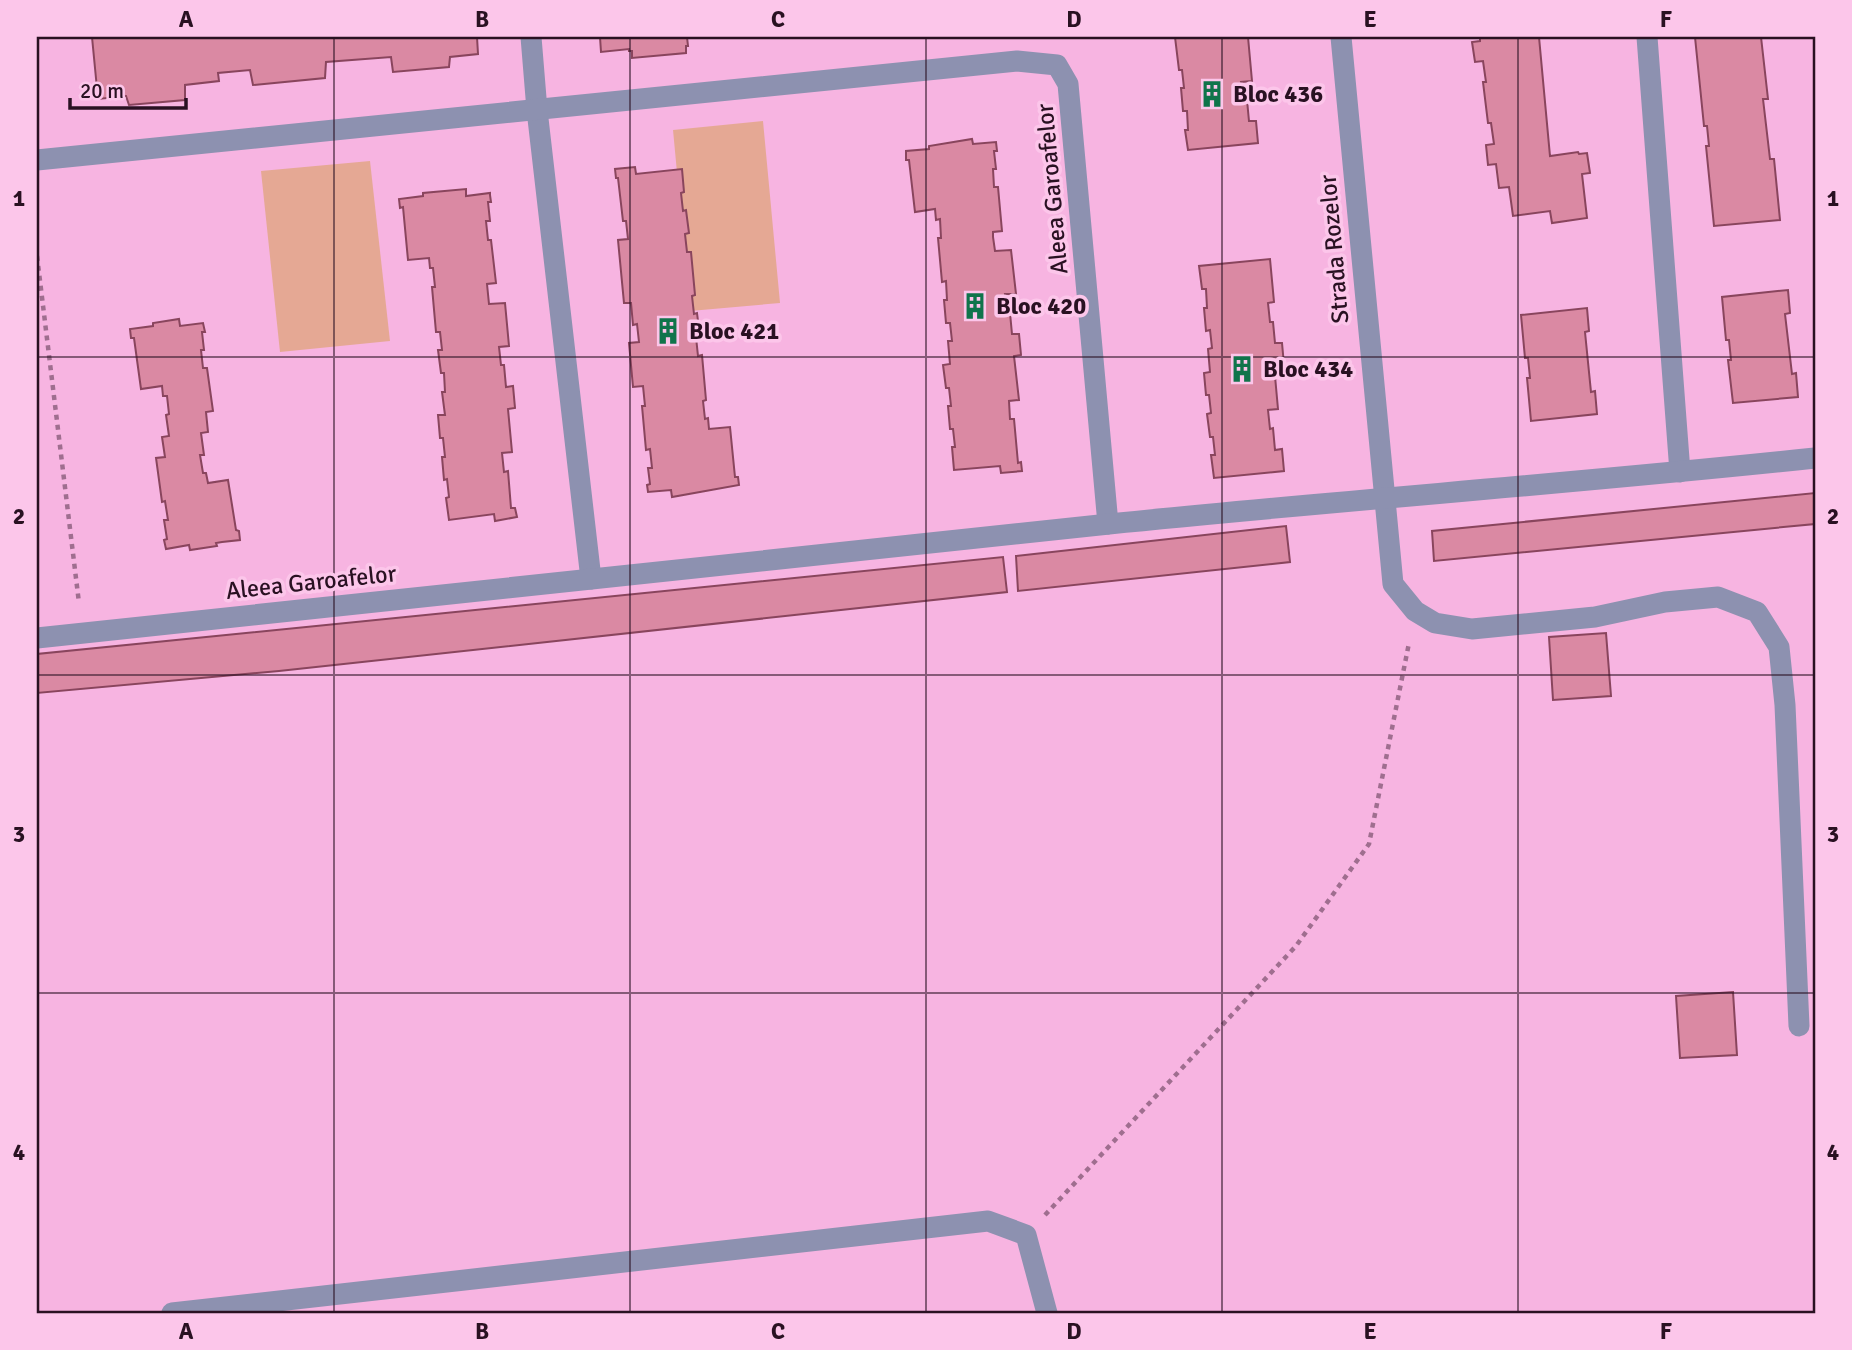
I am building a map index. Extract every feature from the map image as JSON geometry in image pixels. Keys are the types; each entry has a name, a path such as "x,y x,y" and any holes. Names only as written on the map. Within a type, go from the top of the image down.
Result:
{"street":[{"path":"531,37 591,579"},
{"name":"Strada Rozelor","path":"1341,37 1393,584 1415,611"},
{"path":"1647,37 1680,472"},
{"name":"Aleea Garoafelor","path":"37,160 1017,61 1057,65 1068,84 1108,524 37,638"},
{"path":"1108,524 1815,458"},
{"path":"1415,611 1435,623 1472,629 1595,617 1665,602 1718,597 1757,612 1779,647 1785,705 1800,1026"},
{"path":"172,1313 988,1221 1026,1235 1047,1313"}],"path":[{"path":"37,256 82,633"},
{"path":"1026,1235 1296,946 1369,844 1415,611"}],"shaded area":[{"path":"763,121 780,303 690,311 673,130"},
{"path":"370,161 390,341 280,352 261,171"}],"building":[{"path":"92,37 477,37 478,54 450,57 449,67 393,72 391,57 326,62 325,78 253,85 250,70 218,73 219,81 185,85 185,100 129,105 126,96 98,99"},
{"path":"600,37 687,37 688,46 686,53 632,58 632,51 629,49 601,52"},
{"name":"Bloc 436","path":"1175,37 1248,37 1252,81 1241,82 1244,100 1247,100 1249,121 1256,121 1258,143 1188,150 1185,130 1188,130 1187,111 1183,111 1181,88 1184,88"},
{"path":"1480,37 1539,37 1550,156 1587,153 1590,173 1582,174 1587,218 1552,223 1550,211 1513,216 1509,187 1499,188 1496,164 1488,165 1486,145 1494,144 1491,123 1488,123 1483,82 1486,82 1483,61 1475,62 1472,42 1480,41"},
{"path":"1695,37 1761,37 1768,99 1763,99 1770,159 1774,159 1780,220 1714,226 1706,146 1709,146 1707,126 1704,126"},
{"name":"Bloc 420","path":"972,139 973,144 996,142 994,187 998,187 1002,231 993,232 993,237 995,251 1011,250 1016,294 1005,294 1012,334 1019,334 1021,355 1014,356 1019,400 1009,401 1010,419 1014,419 1018,463 1021,462 1022,471 1001,473 1000,466 954,470 952,447 955,447 948,406 951,406 943,365 950,364 948,341 952,341 950,323 946,323 946,281 942,282 938,238 941,238 940,219 936,220 935,209 915,212 909,160 906,160 906,151 929,149 929,146"},
{"name":"Bloc 421","path":"635,167 636,174 682,169 684,192 681,193 689,233 685,234 687,252 691,252 694,314 697,313 700,337 696,337 698,356 702,355 705,419 708,418 709,429 730,427 735,477 738,477 739,485 672,497 671,490 648,492 648,468 652,468 650,449 646,450 643,386 633,387 629,343 639,342 637,324 633,325 631,303 624,303 618,240 628,239 615,169"},
{"path":"466,189 466,196 490,193 490,221 486,221 496,283 487,284 489,304 505,303 509,346 499,347 506,387 513,386 515,408 508,409 512,452 502,453 504,472 508,471 511,508 515,508 517,517 495,521 494,514 449,520 447,479 444,480 442,457 445,457 438,415 445,415 442,392 445,392 444,373 441,373 438,350 442,350 440,332 436,332 433,268 430,268 429,258 408,260 403,207 400,208 399,199 423,196 423,193"},
{"name":"Bloc 434","path":"1270,259 1274,302 1268,303 1270,322 1273,322 1275,343 1282,343 1284,365 1274,365 1278,409 1268,410 1275,450 1282,449 1284,471 1214,478 1211,455 1215,455 1207,414 1211,413 1204,373 1210,372 1208,349 1212,348 1210,330 1206,331 1206,289 1202,289 1199,266"},
{"path":"1788,290 1790,313 1785,314 1792,374 1796,373 1798,397 1733,403 1728,360 1731,360 1729,340 1726,340 1722,297"},
{"path":"1587,308 1589,331 1585,332 1591,392 1595,391 1597,414 1531,421 1527,378 1530,378 1528,358 1525,358 1521,315"},
{"path":"179,319 180,326 203,323 203,368 207,368 213,411 206,412 208,432 201,433 203,473 206,473 208,483 228,480 240,540 190,550 189,545 166,549 164,520 168,520 165,501 162,502 156,458 165,457 162,437 169,436 167,396 163,396 162,386 141,389 134,338 131,338 130,329"},
{"path":"1815,493 1815,524 1434,561 1432,531"},
{"path":"1286,526 1290,562 1018,591 1016,556"},
{"path":"1003,557 1007,592 279,671 37,693 37,654"},
{"path":"1606,633 1611,696 1553,700 1549,637"},
{"path":"1733,992 1737,1055 1680,1058 1676,996"}],"place":[{"name":"Bloc 436","path":"1212,94"},
{"name":"Bloc 420","path":"975,306"},
{"name":"Bloc 421","path":"668,331"},
{"name":"Bloc 434","path":"1242,369"}]}
